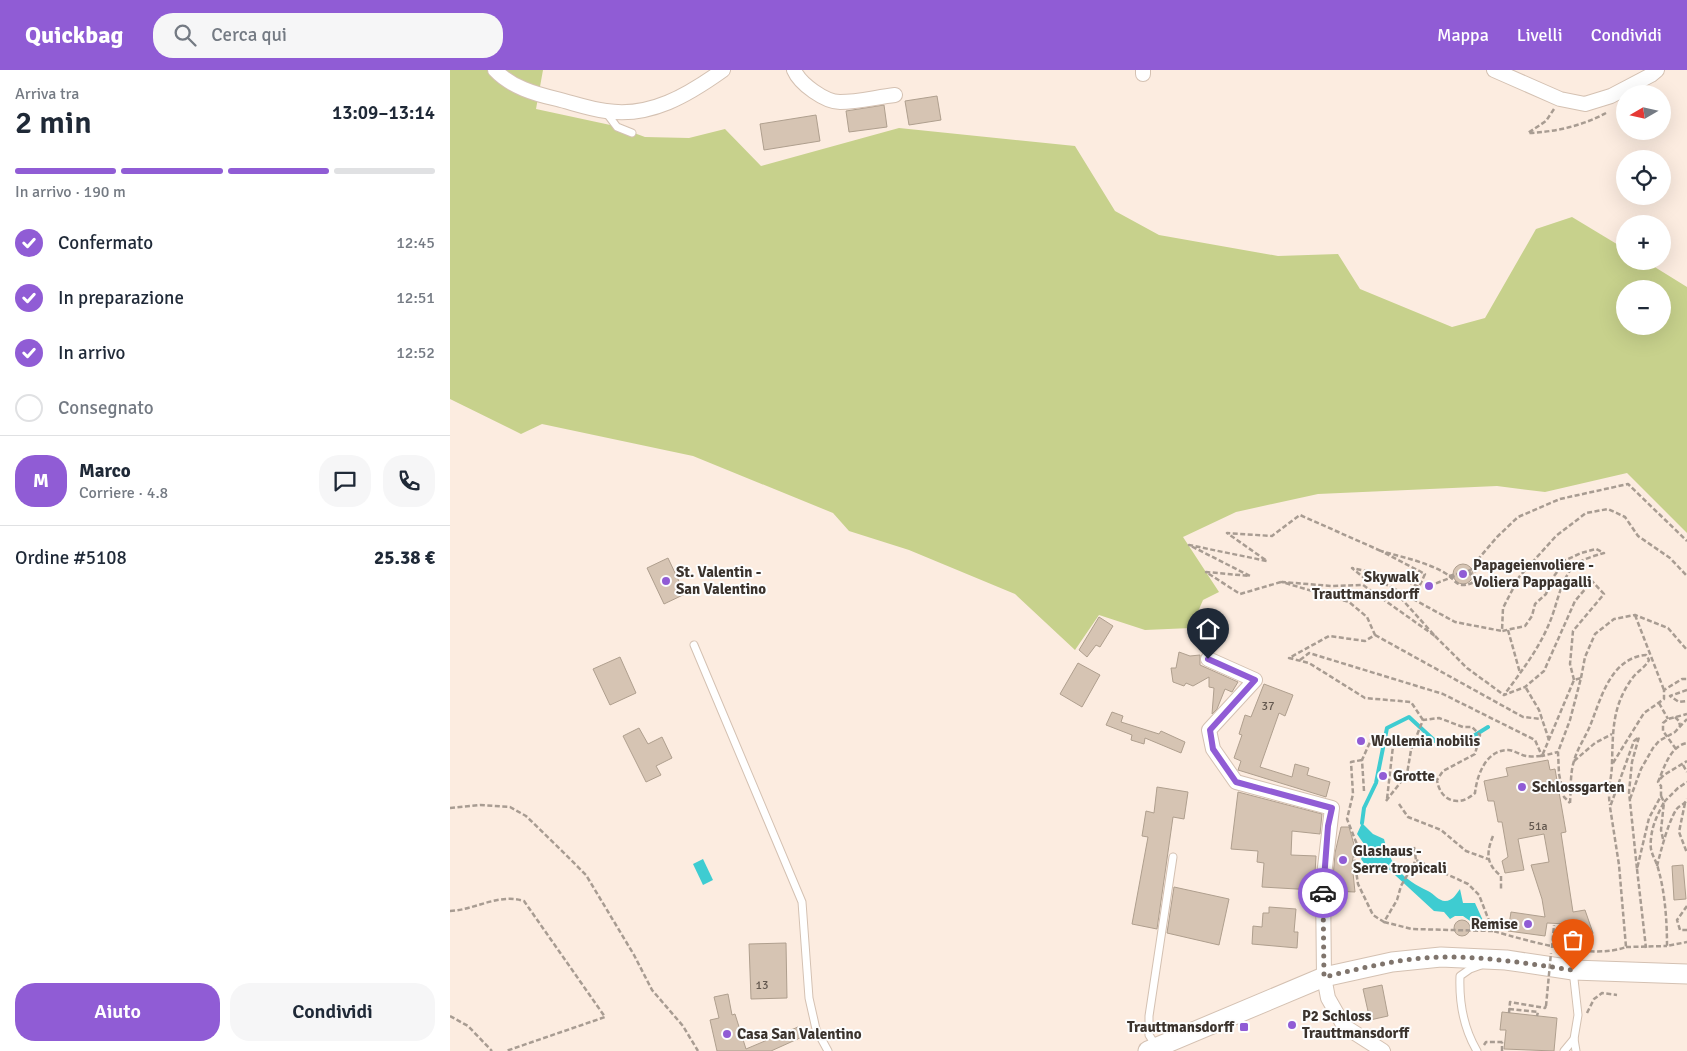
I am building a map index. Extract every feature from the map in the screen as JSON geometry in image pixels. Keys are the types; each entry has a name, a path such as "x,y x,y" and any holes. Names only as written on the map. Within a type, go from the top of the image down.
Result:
{"main road":[{"path":"1154,1050 1324,977 1392,962 1441,957 1495,960 1573,970 1687,974"}],"street":[{"path":"495,70 517,86 535,94 605,111 636,111 666,104 694,90 722,70"},
{"path":"794,70 798,79 810,90 838,102 894,95"},
{"path":"1494,70 1560,99 1585,104 1610,96 1651,76 1657,70"},
{"path":"1208,659 1255,680 1210,730 1213,749 1236,782 1332,808 1323,884 1324,977 1328,998 1344,1026 1383,1051"}],"lane":[{"path":"605,111 617,127 632,133"},
{"path":"694,645 802,902 809,998 816,1029 828,1051"},
{"path":"1154,1050 1149,1035 1149,1016 1173,857"},
{"path":"1476,1051 1466,1025 1461,1004 1460,976 1470,968 1495,960"},
{"path":"1573,970 1578,1015 1574,1039 1576,1051"},
{"path":"1564,1051 1574,1039"}],"path":[{"path":"1560,99 1546,121 1528,133 1554,132 1596,118 1611,110"},
{"path":"1430,586 1469,571 1497,537 1518,517 1560,500 1628,484 1687,541"},
{"path":"1502,631 1503,608 1519,577 1556,536 1586,513 1608,509 1624,517 1638,536 1670,558 1687,576"},
{"path":"1435,636 1363,585 1332,586 1282,582 1240,594 1206,572 1250,576 1189,545 1267,561 1226,533 1272,536 1300,515 1381,551 1425,574 1419,587 1400,578 1352,568 1363,577 1390,586 1454,622 1502,631 1525,626 1532,616 1536,604 1546,594 1552,580 1566,560 1581,552 1596,549 1604,553 1585,559 1573,567 1564,584 1549,624 1531,658 1504,695"},
{"path":"1381,551 1415,561 1448,576 1456,584 1463,586 1472,583 1475,572 1474,564"},
{"path":"1448,576 1457,574 1465,578 1471,574 1469,571"},
{"path":"1504,695 1525,687 1544,671 1575,601 1592,581 1604,594 1573,631 1570,664 1574,680 1550,741 1542,756"},
{"path":"1282,582 1349,602 1367,617 1375,635 1523,717 1542,719"},
{"path":"1390,586 1467,668 1504,695"},
{"path":"1612,765 1644,713 1664,699 1664,690 1635,615"},
{"path":"1626,947 1619,865 1607,792 1612,765 1612,734 1620,702 1631,679 1649,660 1649,657 1646,655 1627,662 1614,672 1608,681 1573,762 1570,803 1564,798 1559,774 1558,752 1581,678 1585,657 1595,634 1614,620 1635,615 1668,628 1687,650"},
{"path":"1508,630 1520,674"},
{"path":"1375,635 1365,641 1329,636 1289,658 1309,663 1365,698 1391,702 1411,702 1423,720"},
{"path":"1299,660 1309,653 1443,694 1535,740 1542,756"},
{"path":"1574,680 1581,678"},
{"path":"1664,690 1687,679"},
{"path":"1525,687 1542,719 1550,741"},
{"path":"1687,690 1670,696 1679,702 1687,700"},
{"path":"1659,702 1668,719"},
{"path":"1676,750 1668,735 1663,731 1663,724 1668,719 1687,714"},
{"path":"1674,717 1679,721 1680,726"},
{"path":"1423,720 1439,718 1462,727 1472,727 1480,735 1474,754 1439,776 1439,789 1443,795 1458,801 1475,793 1476,781 1482,767 1492,755 1508,750 1526,756 1542,756 1558,752"},
{"path":"1630,800 1641,769 1653,748 1659,740 1687,719"},
{"path":"1364,792 1362,760 1371,740 1382,736 1393,746 1386,801 1407,774 1411,750 1423,720"},
{"path":"1573,762 1595,743 1612,734"},
{"path":"1610,807 1634,741 1638,737 1629,778 1646,948"},
{"path":"1658,782 1667,761 1676,750 1686,743"},
{"path":"1362,760 1351,762 1354,794 1347,818 1358,847 1354,857 1358,884 1373,915 1384,922 1412,929 1493,931 1552,947 1573,950 1613,952 1626,947 1646,948 1687,942"},
{"path":"1658,782 1664,774 1687,761"},
{"path":"1682,764 1687,772"},
{"path":"1658,782 1661,786 1661,796 1664,802 1661,830 1663,841"},
{"path":"1668,946 1667,926 1657,866 1652,857 1650,839 1656,818 1664,802 1687,782"},
{"path":"1637,868 1649,818 1661,796"},
{"path":"1657,866 1663,841 1677,809 1686,801"},
{"path":"1686,801 1679,832 1687,853"},
{"path":"1399,804 1408,818 1441,830 1466,851 1488,859"},
{"path":"450,808 480,805 510,807 526,816 560,849 586,875 634,955 652,990 683,1026 698,1051"},
{"path":"1493,836 1487,854 1488,859 1501,876 1501,888"},
{"path":"1384,922 1397,900 1400,886 1416,860 1414,847"},
{"path":"1416,860 1468,884 1480,895 1493,931"},
{"path":"450,912 490,902 515,899 524,902 605,1017 506,1051"},
{"path":"1687,906 1677,920 1680,930 1687,930"},
{"path":"1552,947 1554,925"},
{"path":"1509,1013 1510,1002 1545,1008 1551,953"},
{"path":"1576,1026 1584,1021 1594,999 1602,993 1617,995"},
{"path":"1509,1009 1538,1014"},
{"path":"450,1016 468,1026 492,1051"},
{"path":"1481,1051 1486,1042 1503,1042 1502,1051"}],"green space":[{"path":"450,70 543,70 536,109 615,126 645,137 689,138 725,129 761,166 899,128 1075,146 1115,211 1159,235 1278,256 1338,254 1360,289 1452,327 1485,318 1536,229 1572,217 1616,244 1616,270 1660,270 1687,287 1687,533 1627,473 1545,492 1497,486 1318,494 1236,512 1183,537 1219,592 1203,600 1191,628 1145,630 1099,615 1075,650 1015,594 909,550 849,531 833,513 693,456 542,424 521,434 450,399"}],"water":[{"path":"1362,823 1373,834 1384,839 1394,865 1405,877 1443,901 1452,899 1460,889 1463,903 1475,903 1485,925 1473,923 1463,916 1455,916 1450,919 1444,912 1434,911 1383,864 1370,872 1361,859 1366,847 1357,834"},
{"path":"703,859 713,880 703,885 693,864"}],"building":[{"path":"937,96 941,120 909,125 905,101"},
{"path":"884,105 887,127 849,132 846,111"},
{"path":"816,115 820,141 764,150 760,124"},
{"name":"St. Valentin - San Valentino","path":"668,558 685,594 664,604 647,568"},
{"name":"Papageienvoliere - Voliera Pappagalli","path":"1463,564 1470,567 1473,574 1470,581 1463,584 1456,581 1453,574 1456,567"},
{"path":"1099,617 1113,626 1100,647 1096,645 1087,657 1079,650"},
{"path":"1179,652 1190,656 1200,655 1200,665 1238,682 1232,692 1225,689 1217,709 1212,714 1214,688 1209,687 1209,677 1193,686 1186,683 1184,686 1173,682 1171,668 1176,668"},
{"path":"620,657 636,693 610,705 593,669"},
{"path":"1078,663 1100,675 1082,707 1060,694"},
{"path":"1264,684 1293,695 1285,716 1279,713 1260,767 1292,777 1295,764 1309,768 1307,775 1330,782 1326,797 1238,770 1241,761 1234,758 1242,735 1239,734 1245,715 1251,717"},
{"path":"1112,712 1123,716 1121,722 1159,734 1161,731 1185,742 1181,753 1145,738 1144,744 1131,740 1132,735 1106,725"},
{"path":"639,728 648,744 662,737 672,758 656,766 661,775 646,782 623,736"},
{"path":"1548,760 1550,770 1555,769 1566,832 1561,833 1573,912 1585,910 1593,933 1587,946 1565,941 1566,924 1547,923 1545,936 1508,931 1511,912 1545,917 1542,899 1531,865 1549,862 1544,834 1518,839 1524,870 1505,873 1502,861 1508,857 1502,822 1498,822 1494,801 1488,801 1484,781 1508,776 1506,768"},
{"path":"1157,787 1188,792 1184,819 1173,817 1157,929 1132,924 1148,837 1142,836 1146,811 1154,813"},
{"path":"1238,792 1322,814 1320,834 1292,831 1291,855 1316,856 1314,890 1262,887 1264,863 1257,862 1258,851 1231,849"},
{"name":"Glashaus - Serre tropicali","path":"1341,827 1349,827 1355,848 1352,863 1355,892 1332,891 1335,853"},
{"path":"1683,865 1686,899 1674,900 1672,866"},
{"path":"1174,887 1229,899 1219,945 1167,933"},
{"path":"1269,907 1296,909 1294,932 1298,932 1297,948 1252,944 1253,926 1262,927 1263,913 1269,913"},
{"path":"1459,920 1465,920 1470,925 1468,934 1459,936 1454,931 1454,925"},
{"path":"786,943 787,998 751,999 749,944"},
{"path":"1382,985 1388,1016 1370,1020 1363,989"},
{"path":"728,994 732,1015 735,1014 746,1049 798,1027 802,1037 771,1051 717,1051 710,1020 719,1018 714,997"},
{"path":"1502,1012 1557,1018 1554,1051 1504,1049 1506,1030 1500,1030"}],"waterway":[{"path":"1362,823 1364,808 1376,783 1387,728 1409,717 1435,741 1459,745 1488,727"}],"way so far":[{"path":"1323,893 1324,977 1392,962 1441,957 1506,960 1573,970"}],"place":[{"name":"Papageienvoliere - Voliera Pappagalli","path":"1463,574"},
{"name":"St. Valentin - San Valentino","path":"666,581"},
{"name":"Skywalk Trauttmansdorff","path":"1429,586"},
{"name":"Wollemia nobilis","path":"1361,741"},
{"name":"Grotte","path":"1383,776"},
{"name":"Schlossgarten","path":"1522,787"},
{"name":"Glashaus - Serre tropicali","path":"1343,860"},
{"name":"Remise","path":"1528,924"},
{"name":"P2 Schloss Trauttmansdorff","path":"1292,1025"},
{"name":"Trauttmansdorff","path":"1244,1027"},
{"name":"Casa San Valentino","path":"727,1034"}],"route":[{"path":"1208,659 1255,680 1232,708 1210,730 1213,749 1236,782 1332,808 1328,826 1323,893"}]}
